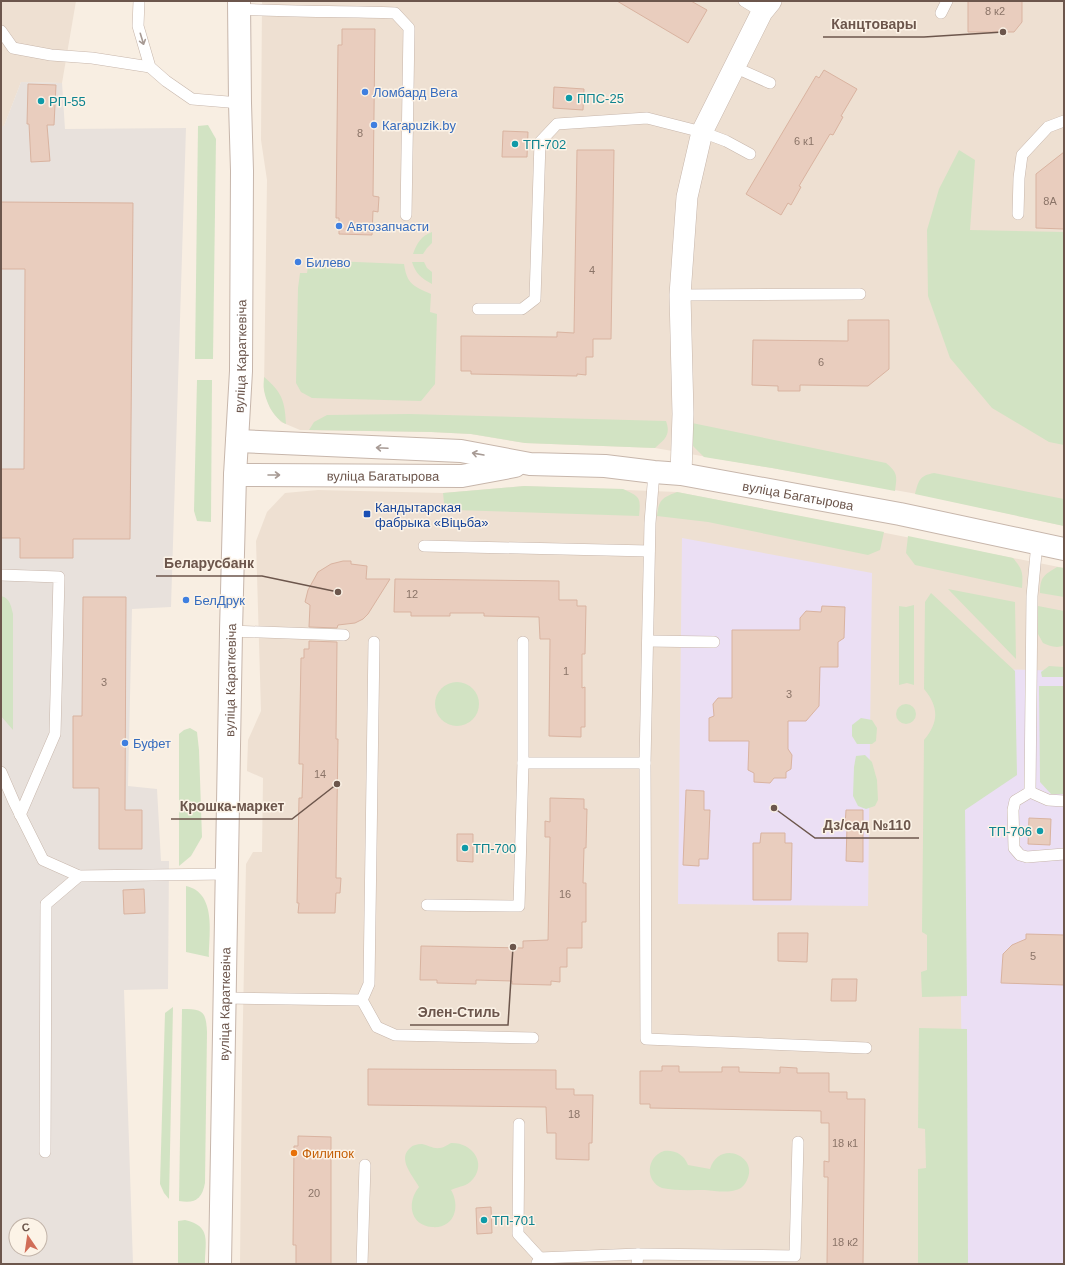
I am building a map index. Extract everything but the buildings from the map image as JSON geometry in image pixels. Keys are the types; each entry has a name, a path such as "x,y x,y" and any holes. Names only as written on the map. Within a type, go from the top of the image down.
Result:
{"street":[{"name":"вуліца Караткевіча","path":"220,1264 231,631 237,440 241,371 242,171 239,5"},
{"path":"681,474 683,414 680,295 687,197 702,132 766,6"},
{"name":"вуліца Багатырова","path":"237,440 461,451 530,464 605,466 681,474 900,514 1064,549"},
{"name":"вуліца Багатырова","path":"236,475 462,476 530,464"}],"lane":[{"path":"139,1 138,26 150,67"},
{"path":"744,1 766,6"},
{"path":"940,13 947,1"},
{"path":"239,5 293,12 320,6 395,13 409,28 406,215"},
{"path":"1,31 13,48 51,55 92,58 150,67 166,81 192,99 240,103"},
{"path":"734,67 770,82"},
{"path":"478,309 522,309 535,299 540,142 557,124 647,118 702,132 726,141 750,154"},
{"path":"1018,214 1019,178 1022,155 1048,127 1064,121"},
{"path":"680,295 860,294"},
{"path":"654,472 649,551 644,763 646,1039 866,1048"},
{"path":"1030,792 1032,596 1037,543"},
{"path":"424,546 649,551"},
{"path":"1,575 59,577 55,734 20,815"},
{"path":"231,631 344,635"},
{"path":"648,641 714,642"},
{"path":"362,1000 369,984 374,642"},
{"path":"427,905 519,906 523,763 523,642"},
{"path":"523,763 644,763"},
{"path":"2,777 43,860 79,876 226,874"},
{"path":"1030,792 1048,800 1064,801"},
{"path":"1030,792 1014,801 1014,848 1020,855 1027,857 1064,854"},
{"path":"45,1152 46,904 79,876"},
{"path":"224,998 362,1000"},
{"path":"362,1000 377,1027 395,1035 533,1038"},
{"path":"518,1124 518,1234 538,1261 795,1256 798,1142"},
{"path":"362,1264 365,1165"}],"shaded area":[{"path":"1,1 76,1 62,83 21,82 4,126 1,126"},
{"path":"262,1 1064,1 1064,526 928,496 655,448 525,443 471,434 300,430 281,422 270,408 264,390 267,180 261,140"},
{"path":"21,82 62,83 65,129 186,128 171,607 132,609 128,786 157,789 161,861 169,861 168,989 124,990 133,1264 1,1264 1,126 4,126"},
{"path":"524,486 677,492 1064,568 1064,1264 240,1264 246,864 253,852 262,852 263,778 247,771 248,740 261,711 256,541 267,512 285,493 318,490 443,493"},
{"path":"682,538 872,573 868,906 678,904"},
{"path":"961,668 1064,671 1064,1264 964,1264 961,1004"}],"green space":[{"path":"208,125 216,139 213,359 195,359 198,126"},
{"path":"959,150 975,160 970,230 1064,232 1064,445 1049,442 992,408 950,358 928,296 927,230 939,189"},
{"path":"432,232 432,243 423,254 413,254 420,240"},
{"path":"309,260 404,264 407,276 412,284 431,294 430,312 437,314 435,384 421,401 312,398 301,392 296,383 298,288 300,273 307,273"},
{"path":"412,262 424,262 427,268 432,272 432,284 419,275"},
{"path":"264,377 279,392 285,409 286,424 274,414 269,405 265,395"},
{"path":"197,380 212,380 211,522 197,521 194,511"},
{"path":"409,414 666,421 668,430 664,439 655,448 525,443 471,434 309,430 314,422 327,415"},
{"path":"692,423 886,463 893,469 896,475 895,491 704,457 693,446 689,437"},
{"path":"934,473 1064,499 1064,526 915,494 920,479"},
{"path":"524,486 623,489 638,498 640,505 639,516 454,510 444,503 443,493"},
{"path":"677,492 884,532 880,550 868,555 708,522 657,516 662,500"},
{"path":"908,536 1013,558 1022,572 1022,588 915,565 906,553"},
{"path":"1057,567 1064,568 1064,597 1040,593 1042,580 1049,572"},
{"path":"948,589 1015,602 1016,659"},
{"path":"931,593 1015,671 1017,775 965,810 967,996 922,997 921,972 927,970 927,935 922,932 924,740 935,721 935,708 924,689 925,602"},
{"path":"1,596 8,600 13,614 13,730 1,716"},
{"path":"914,605 914,685 907,683 899,685 899,606 906,607"},
{"path":"1038,606 1064,611 1064,645 1056,647 1043,643 1038,634"},
{"path":"1049,666 1064,667 1064,677 1042,677 1041,672"},
{"path":"453,682 461,682 473,688 479,700 479,708 473,720 461,726 453,726 441,720 435,708 435,700 441,688"},
{"path":"1039,686 1064,686 1064,794 1051,794 1040,782"},
{"path":"902,704 910,704 916,710 916,718 910,724 902,724 896,718 896,710"},
{"path":"861,718 872,720 877,728 876,741 872,744 857,744 852,736 852,725"},
{"path":"190,728 197,732 199,750 202,837 191,856 179,866 179,734"},
{"path":"865,755 872,762 877,780 878,800 875,806 866,809 858,806 853,796 856,756"},
{"path":"186,886 196,890 203,897 207,905 210,926 209,957 186,952"},
{"path":"173,1007 169,1199 164,1193 160,1184 165,1013"},
{"path":"182,1009 195,1010 202,1013 206,1020 207,1032 205,1183 200,1197 189,1202 179,1201"},
{"path":"919,1028 967,1029 968,1264 918,1264 918,1169 926,1168 925,1129 918,1128"},
{"path":"451,1143 465,1146 475,1154 478,1166 477,1173 468,1184 451,1190 454,1197 455,1210 454,1216 450,1221 440,1227 424,1225 419,1222 412,1212 413,1199 419,1187 407,1168 405,1157 406,1152 417,1144 442,1148"},
{"path":"664,1151 676,1152 684,1158 688,1165 710,1169 715,1160 721,1155 729,1153 736,1154 743,1158 748,1164 749,1171 747,1180 740,1189 732,1191 721,1192 662,1188 656,1185 650,1175 650,1169 654,1158"},
{"path":"185,1220 200,1226 203,1231 206,1242 205,1264 178,1264 178,1221"}],"place":[{"name":"Канцтовары","path":"1003,32"},
{"name":"Ломбард Вега","path":"365,92"},
{"name":"ППС-25","path":"569,98"},
{"name":"РП-55","path":"41,101"},
{"name":"Кarapuzik.by","path":"374,125"},
{"name":"ТП-702","path":"515,144"},
{"name":"Автозапчасти","path":"339,226"},
{"name":"Билево","path":"298,262"},
{"name":"Кандытарская фабрыка «Віцьба»","path":"367,514"},
{"name":"Беларусбанк","path":"338,592"},
{"name":"БелДрук","path":"186,600"},
{"name":"Буфет","path":"125,743"},
{"name":"Крошка-маркет","path":"337,784"},
{"name":"Дз/сад №110","path":"774,808"},
{"name":"ТП-706","path":"1040,831"},
{"name":"ТП-700","path":"465,848"},
{"name":"Элен-Стиль","path":"513,947"},
{"name":"Филипок","path":"294,1153"},
{"name":"ТП-701","path":"484,1220"}]}
